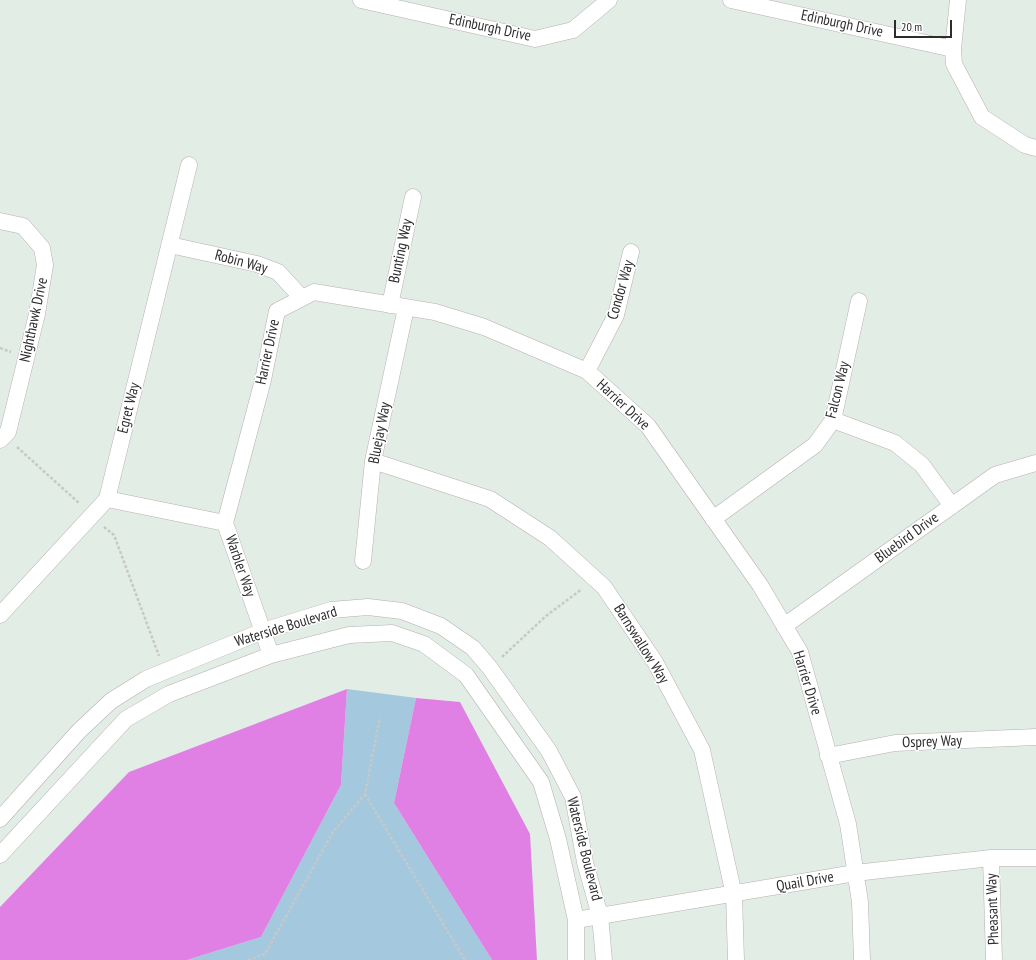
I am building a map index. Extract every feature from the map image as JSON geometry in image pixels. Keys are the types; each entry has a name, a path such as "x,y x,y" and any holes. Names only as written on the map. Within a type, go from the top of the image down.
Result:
{"street":[{"name":"Edinburgh Drive","path":"361,0 395,4 535,39 573,30 609,0"},
{"name":"Edinburgh Drive","path":"731,0 953,49"},
{"path":"958,0 953,49 954,64 982,117 1025,145 1036,148"},
{"name":"Egret Way","path":"0,615 107,499 189,165"},
{"name":"Bunting Way","path":"390,305 413,197"},
{"name":"Nighthawk Drive","path":"0,221 23,226 42,248 45,265 37,314 8,432 2,438"},
{"name":"Robin Way","path":"170,245 257,264 278,272 302,298"},
{"name":"Condor Way","path":"587,371 616,315 631,252"},
{"name":"Harrier Drive","path":"225,523 263,380 277,311 314,292 435,312 484,327 587,371 648,426 760,585 800,652 848,824 860,902 862,960"},
{"name":"Falcon Way","path":"714,519 815,446 833,420 858,300"},
{"name":"Bluejay Way","path":"363,561 373,461 406,308"},
{"path":"833,420 895,443 922,465 952,506"},
{"name":"Barnswallow Way","path":"373,461 490,499 550,538 604,587 655,662 702,750 734,895 736,960"},
{"name":"Bluebird Drive","path":"784,626 995,475 1036,463"},
{"name":"Warbler Way","path":"107,499 225,523 271,655"},
{"name":"Waterside Boulevard","path":"0,819 79,731 111,701 146,678 263,631 330,610 368,607 402,611 441,626 473,648 490,668 549,751 573,797 585,862 600,916 604,960"},
{"name":"Waterside Boulevard","path":"0,855 126,720 169,694 271,655 349,635 392,633 424,644 466,675 541,782 558,839 576,920 576,960"},
{"name":"Osprey Way","path":"828,756 895,743 1036,737"},
{"name":"Quail Drive","path":"576,920 734,895 855,873 991,858 1036,858"},
{"name":"Pheasant Way","path":"991,858 994,960"}],"path":[{"path":"2,438 114,535 165,671"},
{"path":"490,668 546,616 595,579"},
{"path":"248,960 265,954 333,832 365,794 380,717"},
{"path":"365,794 465,960"}],"shaded area":[{"path":"347,689 416,698 394,803 492,960 187,960 261,937 341,785"},
{"path":"347,689 341,785 261,937 187,960 0,960 0,907 129,772"},
{"path":"416,698 460,702 530,834 537,960 492,960 394,803"}]}
